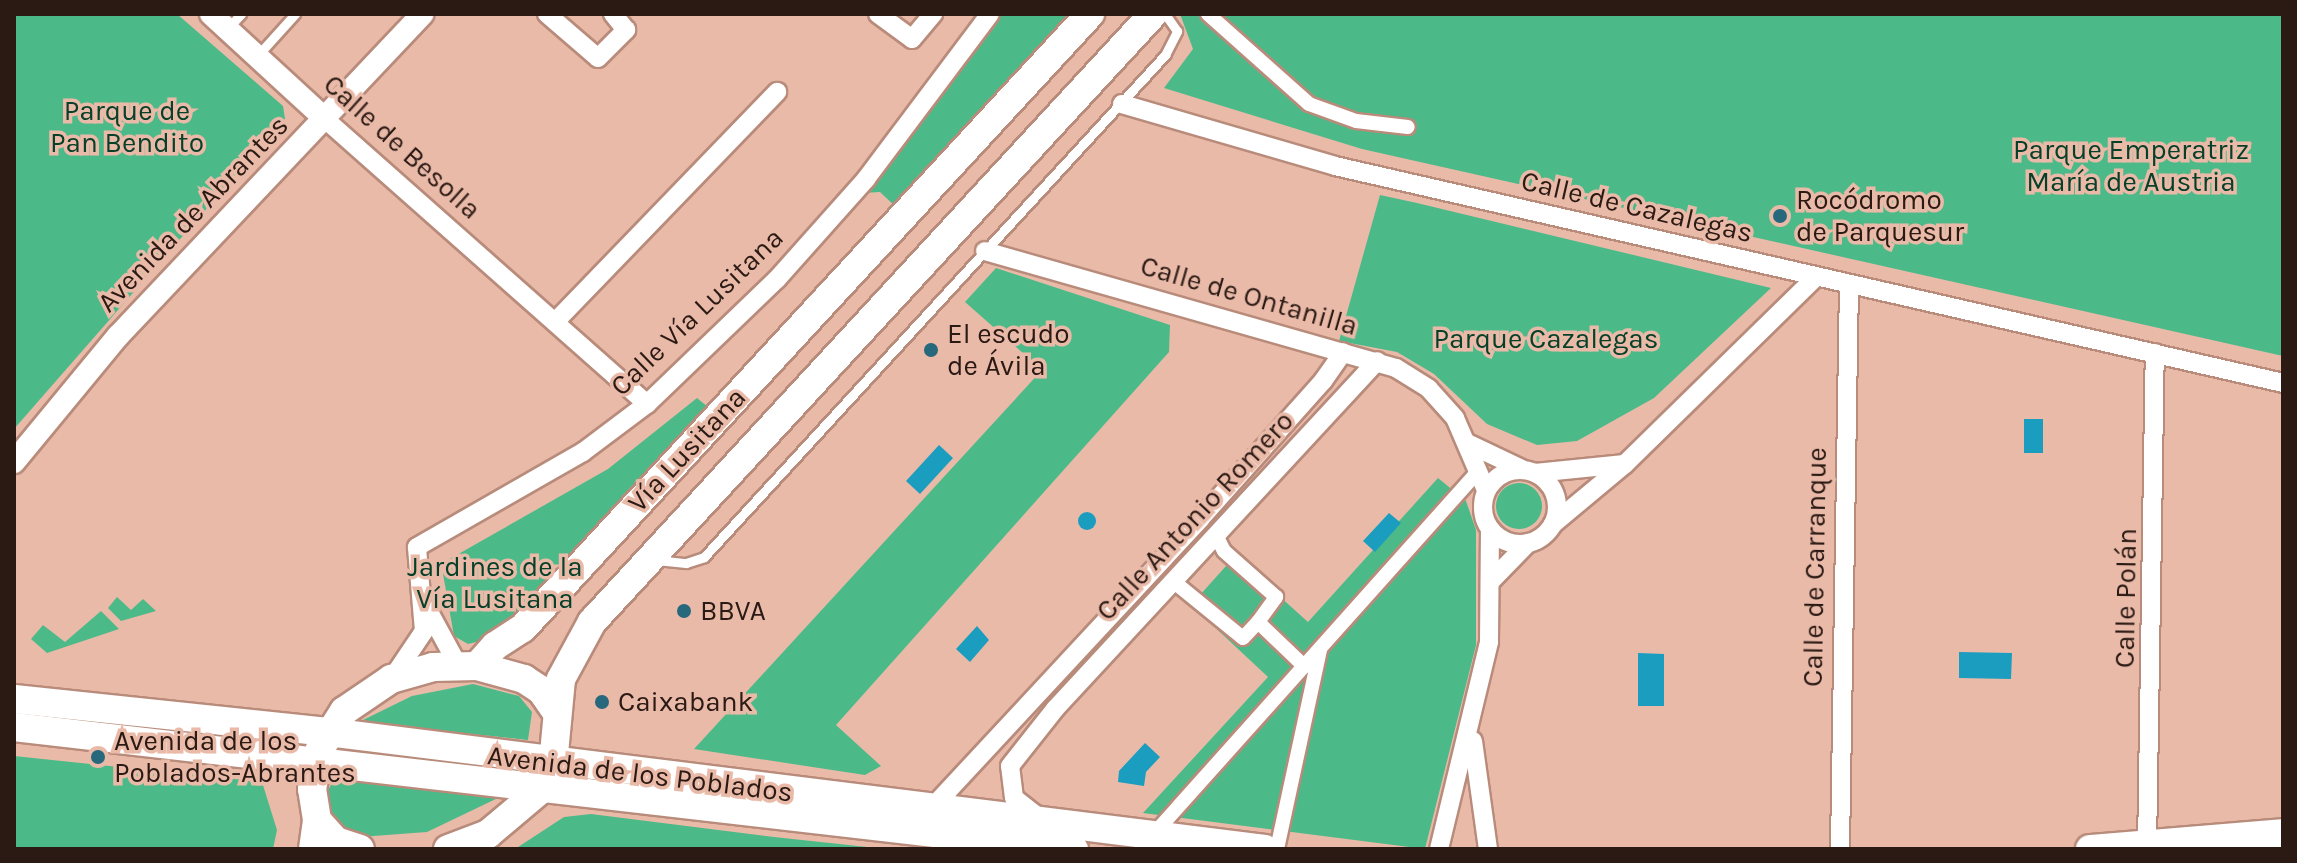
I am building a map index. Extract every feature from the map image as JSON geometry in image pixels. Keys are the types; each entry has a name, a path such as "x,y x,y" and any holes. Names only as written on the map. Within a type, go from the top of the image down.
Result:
{"main road":[{"name":"Vía Lusitana","path":"468,666 523,628 1090,14"},
{"name":"Vía Lusitana","path":"448,849 488,834 539,791 553,764 555,710 561,679 592,622 1153,14"},
{"path":"313,849 317,820 314,765 328,732 344,711 391,679 468,666 524,679 541,690 555,710"},
{"name":"Avenida de los Poblados","path":"14,699 328,732 553,764 1015,819 1039,839 1074,849"},
{"name":"Avenida de los Poblados","path":"14,727 996,844 1039,839 1153,835 1265,849"},
{"path":"317,820 336,841 360,849"},
{"path":"2090,849 2150,847 2283,833"}],"street":[{"name":"Avenida de Abrantes","path":"18,450 118,336 422,14"},
{"path":"547,14 598,58 626,30 613,14"},
{"path":"878,14 912,39 933,14"},
{"name":"Calle Vía Lusitana","path":"391,679 424,631 417,547 583,452 647,404 777,279 866,179 990,14"},
{"path":"1208,14 1309,104 1356,121 1408,127"},
{"name":"Calle de Besolla","path":"226,19 257,56 325,119 647,404"},
{"path":"555,322 777,92"},
{"name":"Calle de Cazalegas","path":"1122,104 1335,166 2283,383"},
{"name":"Calle de Ontanilla","path":"985,251 1377,361 1429,389 1455,418 1486,490"},
{"path":"1492,580 1528,543 1625,464 1816,277"},
{"name":"Calle de Carranque","path":"1840,849 1849,285"},
{"name":"Calle Antonio Romero","path":"930,810 1279,430 1343,352"},
{"name":"Calle Polán","path":"2150,847 2155,353"},
{"name":"Calle Antonio Romero","path":"1010,766 1055,709 1377,361"},
{"path":"1467,443 1529,471 1557,501 1553,524"},
{"path":"1439,849 1474,724 1489,642 1492,580 1490,529 1482,510 1486,490 1501,474 1625,464"},
{"path":"1153,835 1478,472"},
{"path":"1490,529 1507,542 1528,543"},
{"path":"1173,581 1243,638 1258,622 1276,597 1224,551 1216,535"},
{"name":"Calle Vía Lusitana","path":"423,596 468,666"},
{"path":"1258,622 1304,666"},
{"path":"1277,849 1320,648"},
{"path":"1474,724 1473,765 1488,849"},
{"path":"988,748 1010,766 1014,798 1039,839"}],"lane":[{"path":"257,56 295,14"},
{"path":"648,560 686,563 704,557 1122,104 1173,43 1177,31 1165,14"}],"green space":[{"name":"Parque de Pan Bendito","path":"177,14 283,106 285,119 14,429 14,16"},
{"path":"1001,14 1079,14 897,208 880,192 863,193"},
{"name":"Parque Emperatriz María de Austria","path":"1180,14 2283,14 2283,356 1362,149 1164,88 1193,49"},
{"name":"Parque Cazalegas","path":"1380,195 1771,288 1654,398 1577,441 1537,445 1487,424 1434,374 1397,352 1339,341"},
{"path":"996,268 1170,325 1169,352 836,725 881,766 865,775 694,749 1042,370 965,302"},
{"name":"Jardines de la Vía Lusitana","path":"697,398 714,412 544,595 488,639 468,644 454,636 443,574 446,561 608,469"},
{"path":"1438,478 1466,501 1476,530 1476,645 1425,849 1143,813 1268,677 1191,605 1235,556 1308,622"},
{"path":"1519,483 1535,490 1542,506 1535,522 1519,529 1503,522 1496,506 1503,490"},
{"path":"117,597 131,610 143,599 156,611 121,621 108,608"},
{"path":"101,611 119,629 47,653 31,639 43,625 65,642"},
{"path":"473,684 519,696 532,712 528,740 359,722 412,696"},
{"path":"14,756 262,782 277,830 273,849 14,849"},
{"path":"334,779 500,797 427,832 360,837 340,830 328,817 324,798"},
{"path":"591,814 886,849 515,849 564,817"}],"water":[{"path":"2024,419 2043,419 2043,453 2024,453"},
{"path":"939,445 953,458 920,494 906,481"},
{"path":"1087,512 1096,521 1087,530 1078,521"},
{"path":"1389,513 1401,523 1375,552 1363,541"},
{"path":"977,626 989,640 970,662 956,649"},
{"path":"1959,652 2012,653 2011,679 1959,678"},
{"path":"1638,653 1664,654 1664,706 1638,706"},
{"path":"1145,743 1160,757 1146,772 1144,786 1118,782 1119,771"}],"place":[{"name":"Rocódromo de Parquesur","path":"1780,216"},
{"name":"El escudo de Ávila","path":"931,350"},
{"name":"BBVA","path":"684,611"},
{"name":"Caixabank","path":"602,702"},
{"name":"Avenida de los Poblados-Abrantes","path":"98,757"}]}
